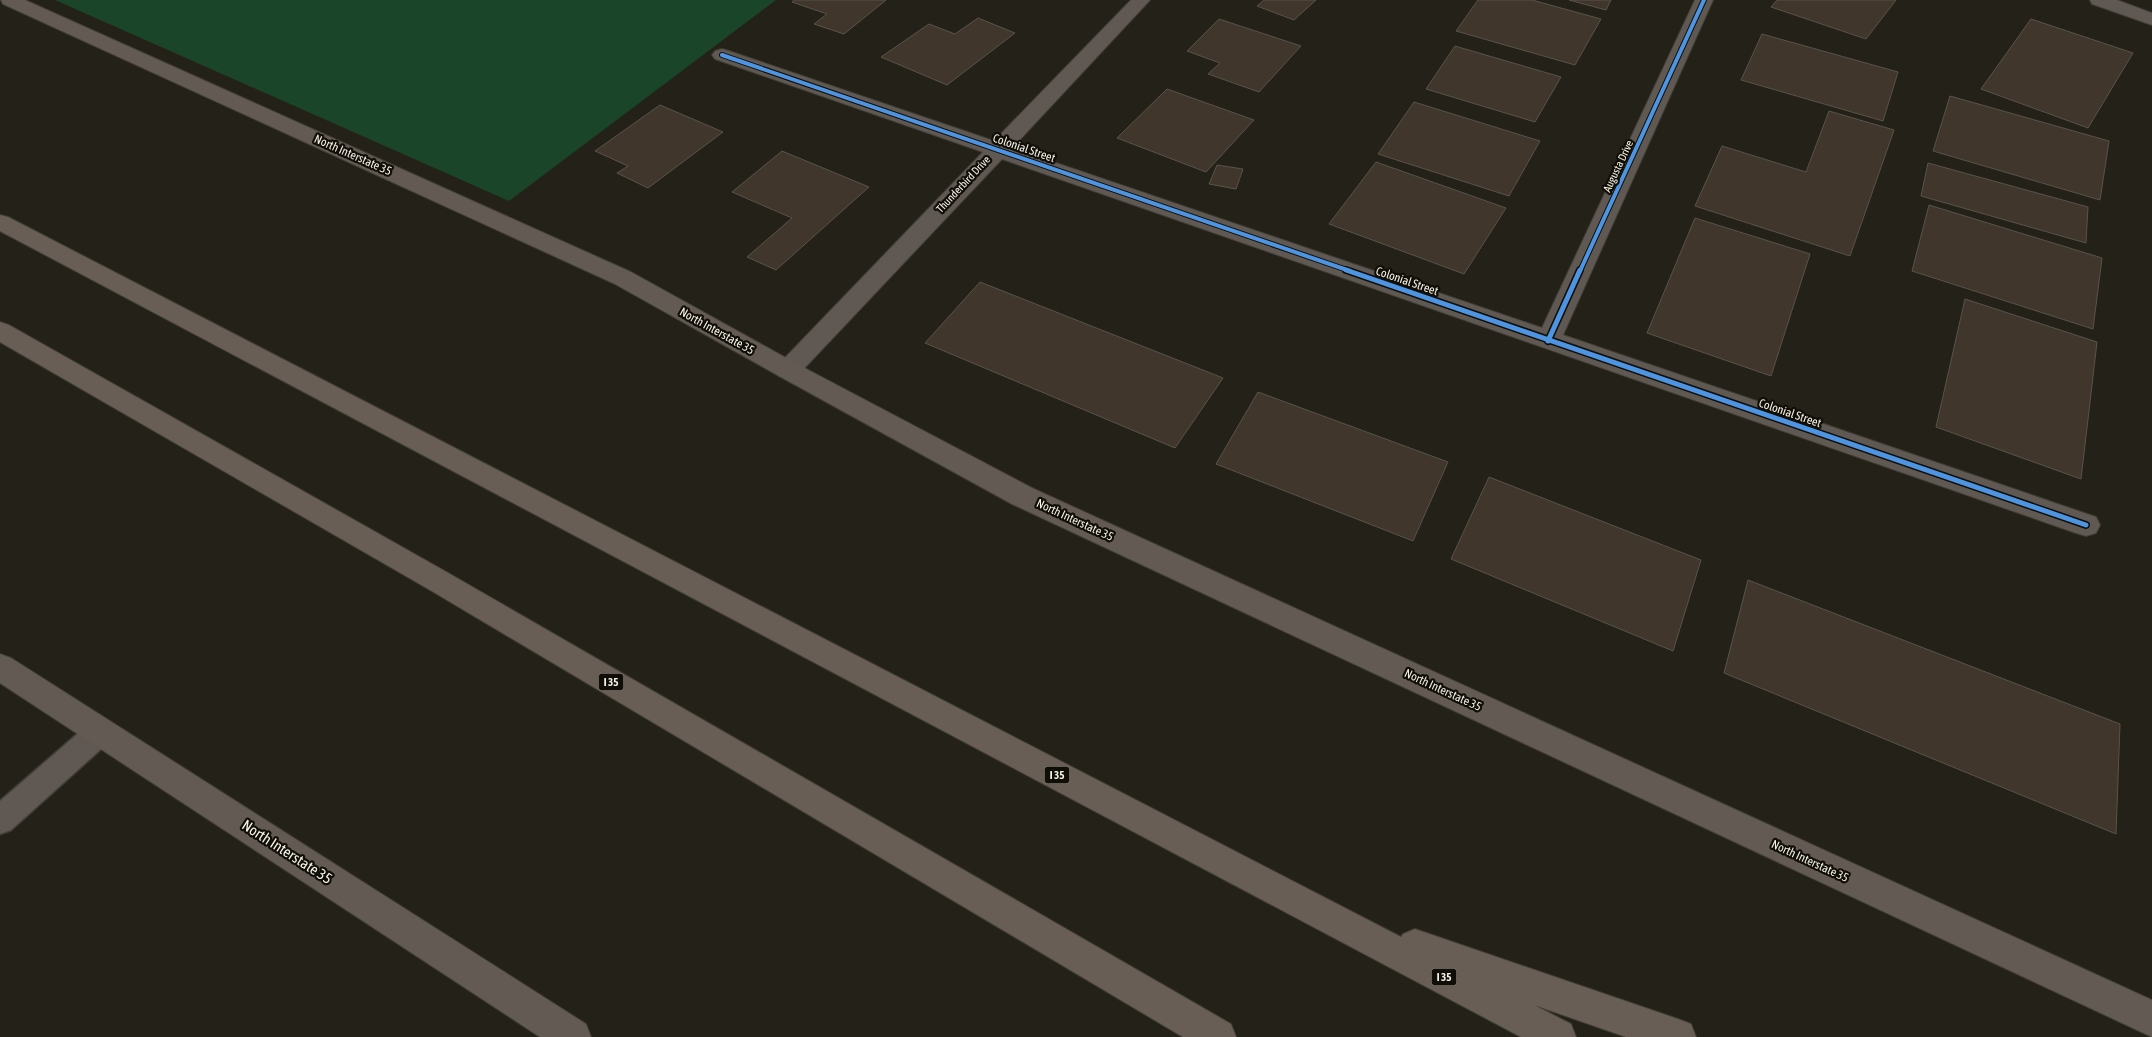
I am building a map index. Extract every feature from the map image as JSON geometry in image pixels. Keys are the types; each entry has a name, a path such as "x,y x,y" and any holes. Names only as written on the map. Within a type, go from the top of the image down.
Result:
{"highway":[{"name":"I 35","path":"0,222 1558,1037"},
{"name":"I 35","path":"0,331 448,587 1218,1037"},
{"path":"1331,917 1678,1037"}],"main road":[{"name":"North Interstate 35","path":"10,0 623,278 788,370 1022,496 2152,1019"},
{"name":"North Interstate 35","path":"0,667 100,732 538,1028 573,1037"}],"street":[{"name":"Thunderbird Drive","path":"788,370 996,149 1141,0"},
{"name":"Augusta Drive","path":"1548,341 1704,0"},
{"path":"2099,0 2152,19"},
{"name":"Colonial Street","path":"722,55 2086,525"}],"lane":[{"path":"0,820 100,732"}],"green space":[{"path":"55,0 776,0 509,201"}],"building":[{"path":"794,0 886,0 844,34 814,24 827,14 792,2"},
{"path":"1264,0 1316,0 1294,20 1257,6"},
{"path":"1478,0 1532,0 1601,19 1575,65 1456,31"},
{"path":"1569,0 1611,0 1606,10"},
{"path":"1777,0 1896,0 1866,39 1771,7"},
{"path":"978,18 1015,33 947,85 881,57 929,24 955,34"},
{"path":"1219,19 1301,46 1259,92 1208,74 1220,63 1187,51"},
{"path":"2031,19 2133,53 2088,128 1981,89"},
{"path":"1762,34 1898,72 1883,121 1741,80"},
{"path":"1455,46 1561,77 1535,122 1426,89"},
{"path":"1167,89 1254,120 1206,172 1117,138"},
{"path":"1950,96 2109,141 2100,200 1933,151"},
{"path":"1414,102 1540,141 1509,196 1378,154"},
{"path":"660,105 723,132 648,188 617,173 628,166 595,151"},
{"path":"1829,111 1894,130 1850,256 1695,206 1722,146 1806,172"},
{"path":"782,151 869,187 776,270 747,257 792,218 732,192"},
{"path":"1376,162 1506,208 1464,274 1329,224"},
{"path":"1928,163 2088,207 2086,243 1921,196"},
{"path":"1217,165 1243,169 1236,189 1209,184"},
{"path":"1929,205 2102,258 2093,329 1912,271"},
{"path":"1695,218 1810,254 1771,376 1647,333"},
{"path":"980,282 1223,378 1175,448 925,343"},
{"path":"1965,299 2097,342 2081,479 1936,427"},
{"path":"1258,392 1448,462 1413,541 1216,464"},
{"path":"1489,477 1701,560 1673,651 1451,559"},
{"path":"1748,580 2120,724 2116,834 1724,673"}],"cycle path":[{"path":"1548,341 1704,0"},
{"path":"722,55 2086,525"}]}
